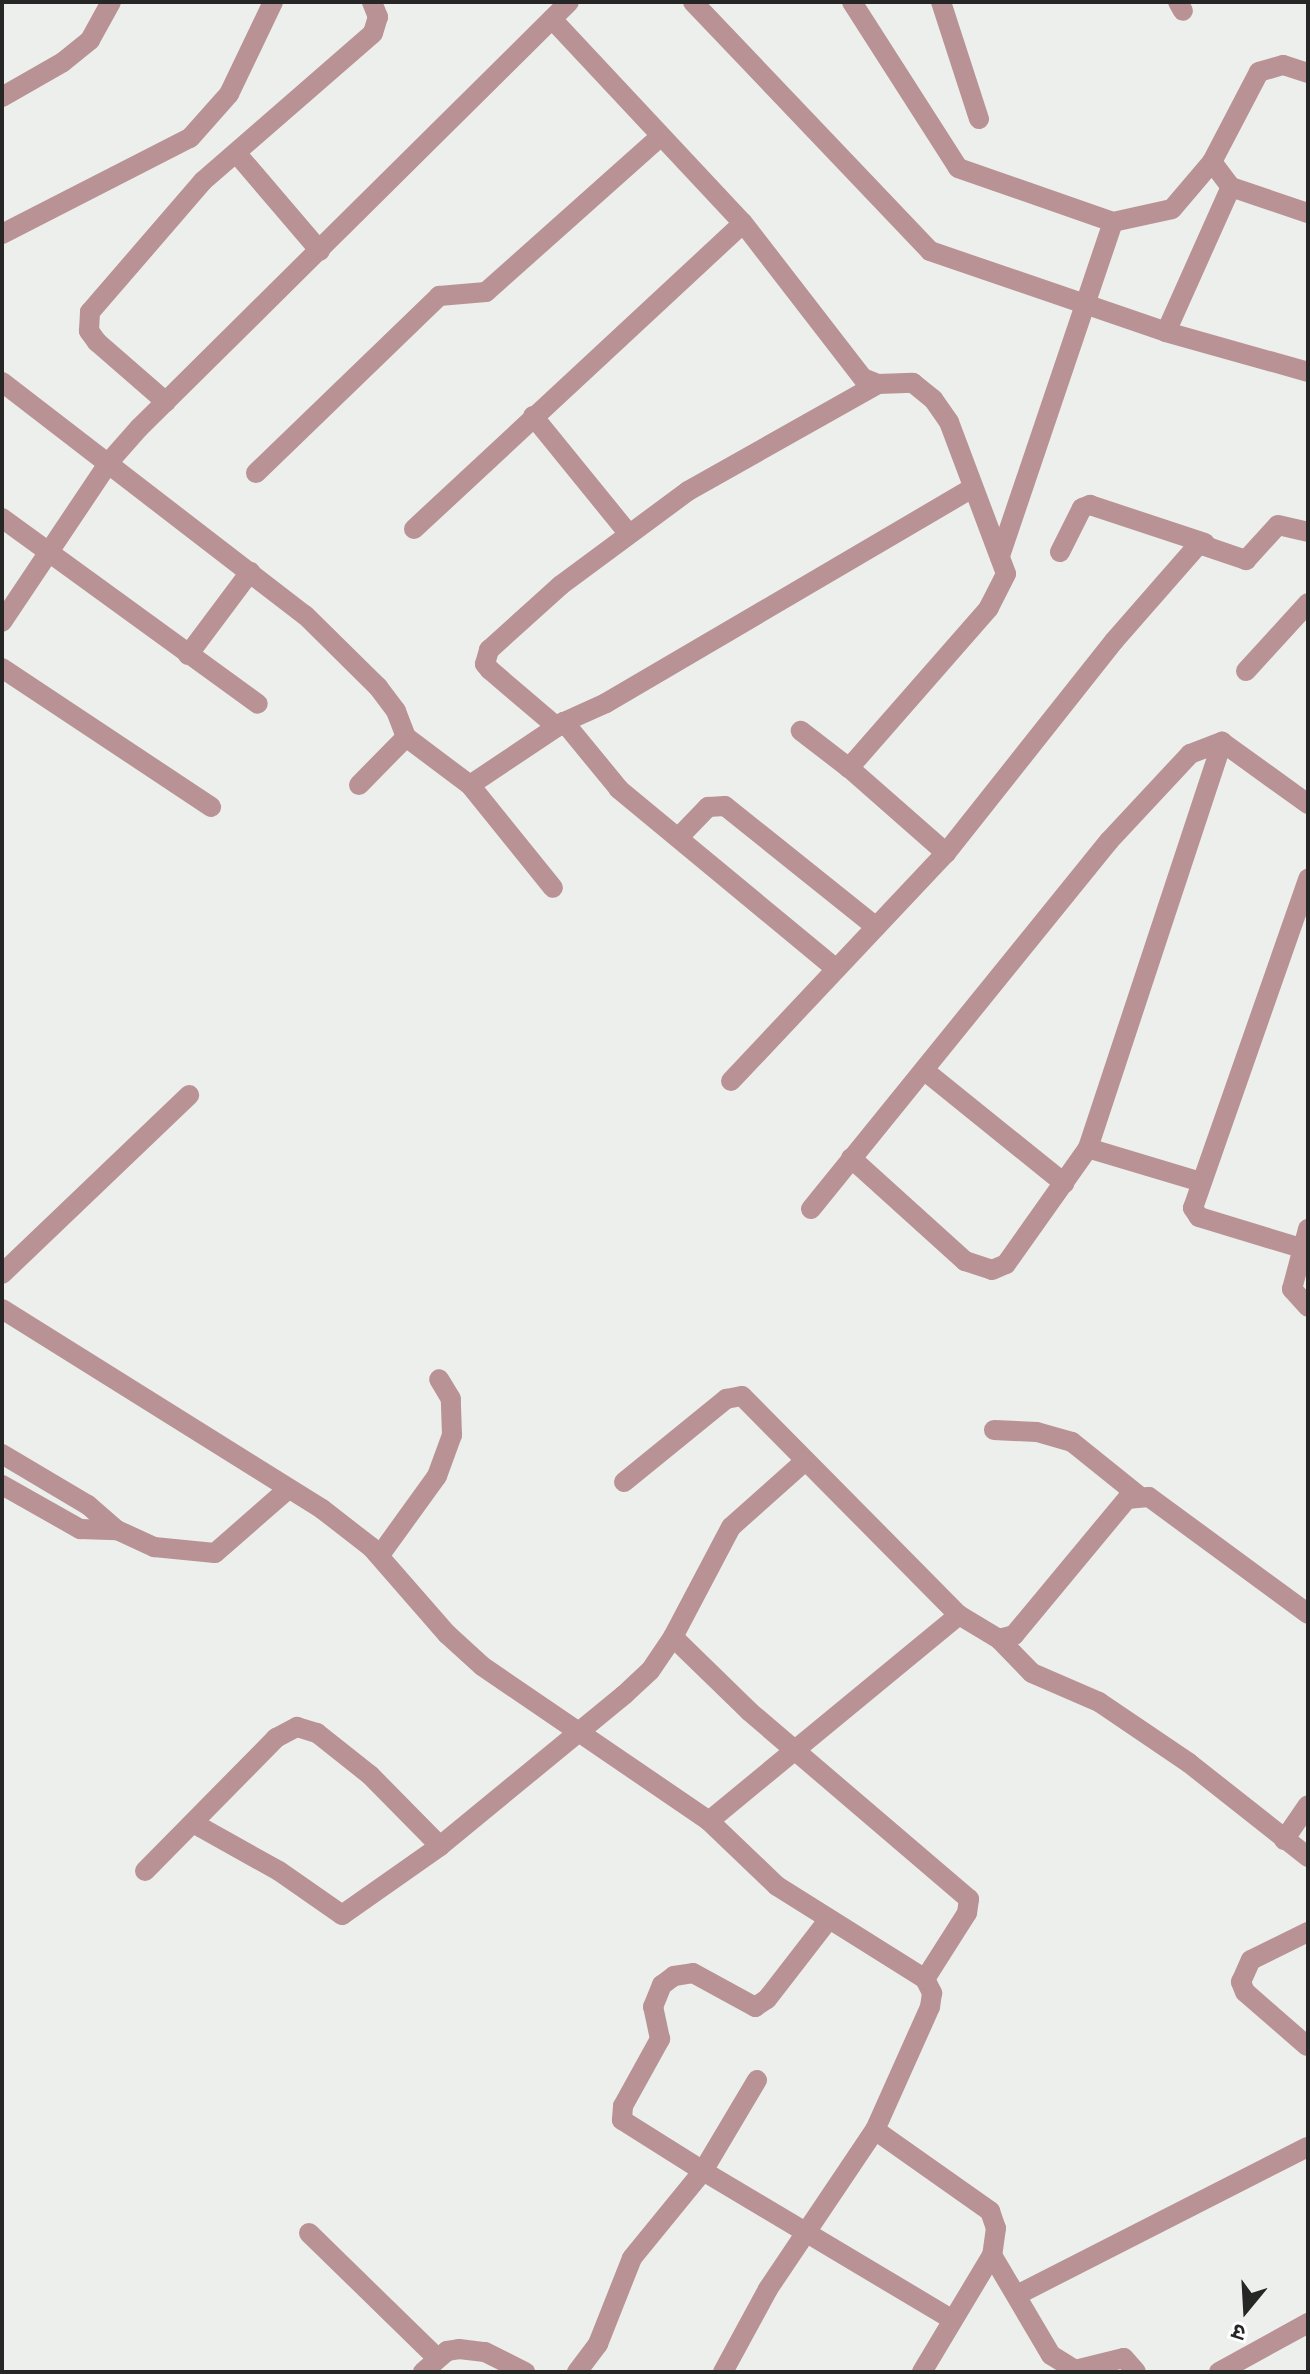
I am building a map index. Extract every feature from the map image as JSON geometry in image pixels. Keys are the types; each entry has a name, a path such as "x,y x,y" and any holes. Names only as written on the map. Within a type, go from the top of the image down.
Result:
{"street":[{"path":"2,97 63,62 90,40 111,2"},
{"path":"2,234 190,138 229,94 273,2"},
{"path":"166,402 97,342 89,331 90,312 203,181 238,155 373,33 378,17 372,2"},
{"path":"2,622 109,462 569,2"},
{"path":"693,2 930,251 1166,332 1308,372"},
{"path":"852,2 958,168 1113,222 1172,209 1212,162 1259,72 1283,65 1308,73"},
{"path":"941,2 979,119"},
{"path":"552,19 743,223 855,368 878,384"},
{"path":"256,473 439,296 486,292 661,136"},
{"path":"238,155 320,251"},
{"path":"1212,162 1231,187 1308,213"},
{"path":"1166,332 1231,187"},
{"path":"1000,556 1113,222"},
{"path":"414,529 743,223"},
{"path":"2,382 305,615 378,687 396,711 406,737 470,785 553,888"},
{"path":"835,968 607,778 560,724 490,670 485,657 561,585 628,533 764,445 878,384 913,383 925,390 949,422 1006,574 989,608 847,766"},
{"path":"533,416 628,533"},
{"path":"470,785 560,724 606,703 973,488"},
{"path":"1060,552 1082,508 1090,505 1205,543 1246,560 1278,525 1307,533"},
{"path":"2,518 46,554 258,704"},
{"path":"731,1081 946,853 1114,641 1194,549 1205,543"},
{"path":"188,655 250,572"},
{"path":"1246,671 1308,603"},
{"path":"2,668 211,807"},
{"path":"801,731 847,766 946,853"},
{"path":"359,785 406,737"},
{"path":"1222,742 1308,804"},
{"path":"811,1209 1109,841 1190,754 1222,742"},
{"path":"851,1158 978,1269 1006,1264 1088,1148 1222,742"},
{"path":"679,837 708,807 725,806 876,927"},
{"path":"1308,879 1193,1208 1199,1217 1305,1239 1292,1289 1308,1307"},
{"path":"925,1071 1064,1183"},
{"path":"2,1274 189,1095"},
{"path":"1088,1148 1201,1182"},
{"path":"2,1309 173,1420 288,1489 380,1555 460,1647 709,1821 777,1886 925,1979 932,1993 930,2007 875,2130 807,2232 723,2372"},
{"path":"380,1555 437,1476 452,1435 451,1399 439,1379"},
{"path":"624,1482 734,1394 747,1400 804,1462 959,1615 999,1639 1032,1673 1099,1702 1189,1763 1308,1857"},
{"path":"994,1430 1037,1432 1072,1442 1138,1495 1149,1497 1308,1614"},
{"path":"2,1454 88,1505 117,1530 154,1547 215,1553 288,1489"},
{"path":"193,1823 279,1871 342,1915 440,1846 650,1671 673,1637 731,1527 804,1462"},
{"path":"2,1485 80,1529 117,1530"},
{"path":"999,1639 1014,1635 1118,1506 1138,1495"},
{"path":"709,1821 959,1615"},
{"path":"673,1637 793,1749 969,1899 967,1913 925,1979"},
{"path":"145,1871 276,1738 289,1729 304,1728 370,1775 440,1846"},
{"path":"1284,1840 1308,1805"},
{"path":"829,1919 767,1999 755,2007 693,1973 674,1976 657,1994 653,2007 660,2039 623,2106 622,2120 951,2319"},
{"path":"1307,2046 1245,1992 1241,1982 1251,1960 1308,1932"},
{"path":"577,2372 598,2344 632,2258 703,2171 757,2080"},
{"path":"875,2130 990,2211 996,2228 992,2255 922,2372"},
{"path":"1017,2295 1308,2147"},
{"path":"309,2233 430,2365 447,2351 474,2350 525,2372"},
{"path":"992,2255 1045,2347 1062,2364 1075,2370 1124,2358 1136,2372"},
{"path":"1219,2372 1308,2323"}]}
